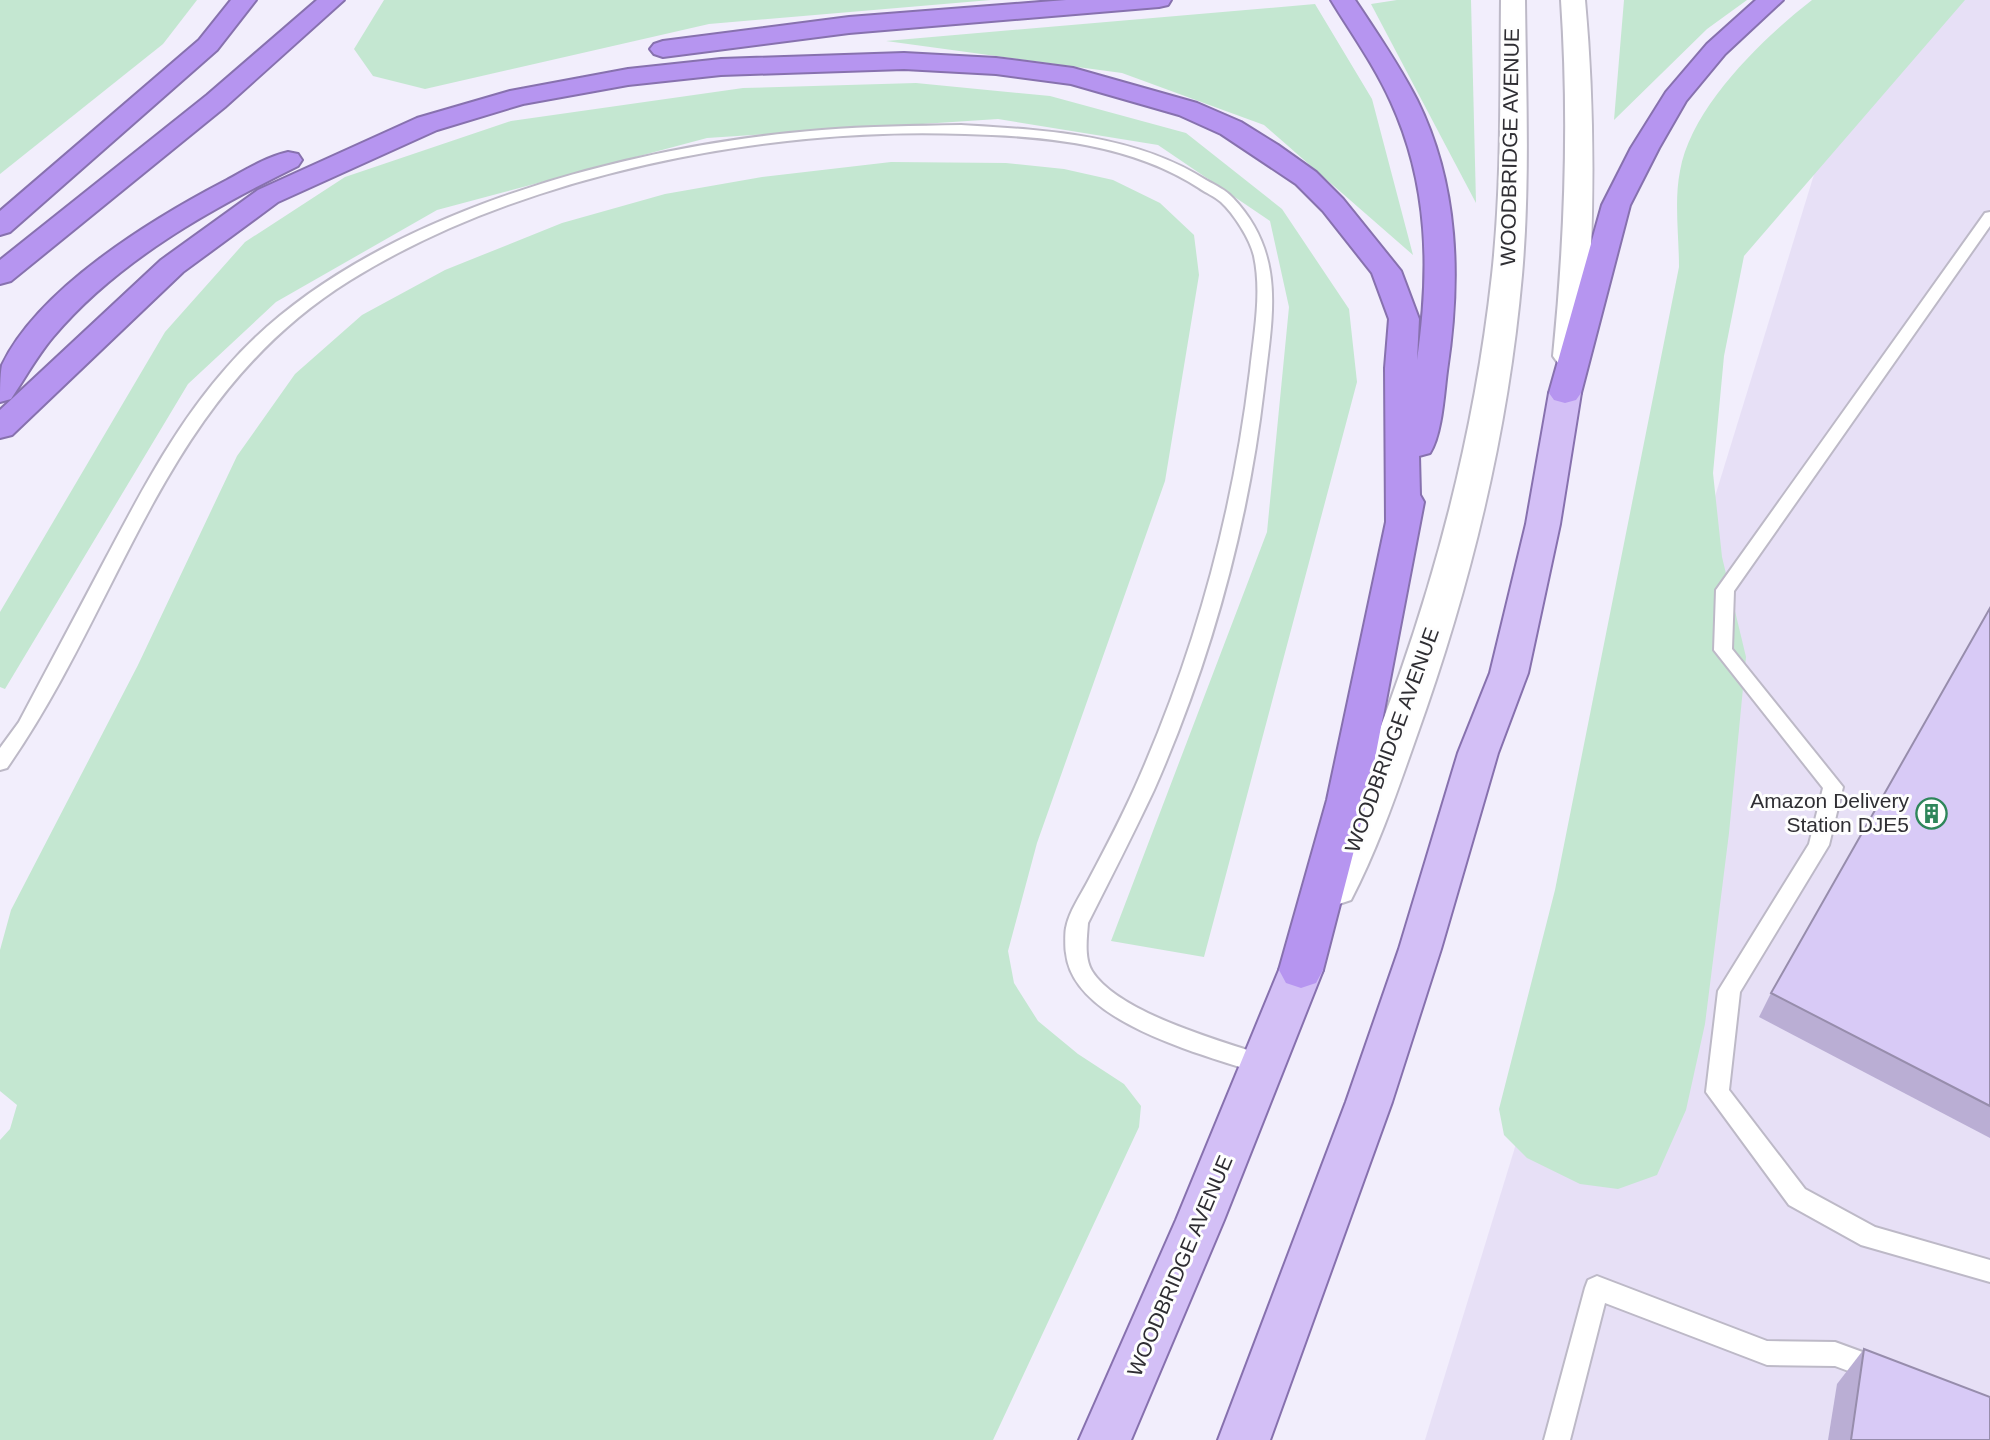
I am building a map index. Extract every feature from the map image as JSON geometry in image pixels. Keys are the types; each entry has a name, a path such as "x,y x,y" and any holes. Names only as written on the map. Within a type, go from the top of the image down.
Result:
{"highway":[{"path":"0,226 208,45 244,0"},
{"path":"0,275 216,101 332,0"},
{"path":"346,133 428,104 495,85 636,53 742,36 849,24 1159,0"},
{"path":"1565,393 1616,205 1645,148 1675,98 1716,49 1771,0"},
{"path":"1301,970 1348,800 1434,366 1442,296 1441,244 1435,192 1422,146 1405,103 1345,6"},
{"path":"0,428 172,266 257,204 351,157 426,124 519,97 628,77 721,67 904,61 996,66 1073,76 1188,109 1231,128 1268,151 1306,178 1333,205 1387,271 1404,319 1401,368 1403,525"},
{"path":"0,392 42,330 90,281 168,226 246,180 312,148"}],"main road":[{"name":"WOODBRIDGE AVENUE","path":"1105,1440 1374,800 1429,650 1468,513 1492,382 1507,275 1513,172 1513,0"},
{"path":"1244,1440 1369,1102 1424,938 1478,753 1509,673 1543,524 1565,393 1577,275 1581,87 1573,0"}],"lane":[{"path":"0,763 26,726 163,467 198,415 235,368 283,321 341,279 406,244 534,192 616,169 701,150 844,132 927,129 993,131 1122,147 1165,161 1200,178 1226,198 1248,223 1261,250 1264,283 1260,352 1252,434 1236,519 1201,639 1152,771 1077,923 1075,950 1084,976 1102,996 1128,1013 1264,1065"},
{"path":"1990,216 1725,590 1723,650 1833,787 1819,845 1729,991 1717,1092 1797,1197 1870,1237 1990,1271"},
{"path":"1558,1440 1597,1288 1767,1353 1835,1354 1902,1379"}],"shaded area":[{"path":"1946,0 1990,0 1990,1440 1425,1440 1832,116"}],"green space":[{"path":"0,0 197,0 163,44 0,174"},
{"path":"384,0 991,0 709,24 425,89 373,76 354,49"},
{"path":"1397,0 1471,0 1476,203 1371,4"},
{"path":"1624,0 1747,0 1707,29 1614,120"},
{"path":"1812,0 1965,0 1744,256 1724,356 1713,473 1722,557 1746,657 1729,833 1705,1024 1686,1110 1657,1175 1618,1189 1580,1184 1527,1158 1504,1135 1499,1109 1555,890 1679,267 1677,206 1680,171 1698,123 1714,99 1752,54"},
{"path":"1315,4 1372,99 1413,255 1264,125 1122,73 886,41"},
{"path":"916,83 1050,96 1186,133 1282,209 1349,309 1357,382 1204,957 1111,941 1267,532 1289,307 1270,221 1158,145 998,119 707,138 437,210 276,302 188,384 5,689 0,687 0,612 165,332 245,242 345,177 511,121 743,88"},
{"path":"891,162 1006,163 1064,169 1113,180 1160,203 1194,235 1199,275 1165,481 1037,843 1008,951 1014,983 1038,1021 1078,1054 1124,1084 1141,1106 1139,1127 993,1440 0,1440 0,1140 10,1129 17,1105 0,1091 0,950 11,910 138,665 237,456 295,374 362,315 445,270 562,223 665,194 762,177"}],"building":[{"name":"Amazon Delivery Station DJE5","path":"1990,608 1990,1106 1771,993"},
{"path":"1864,1349 1990,1397 1990,1440 1851,1440"}],"place":[{"name":"Amazon Delivery Station DJE5","path":"1932,813"}]}
